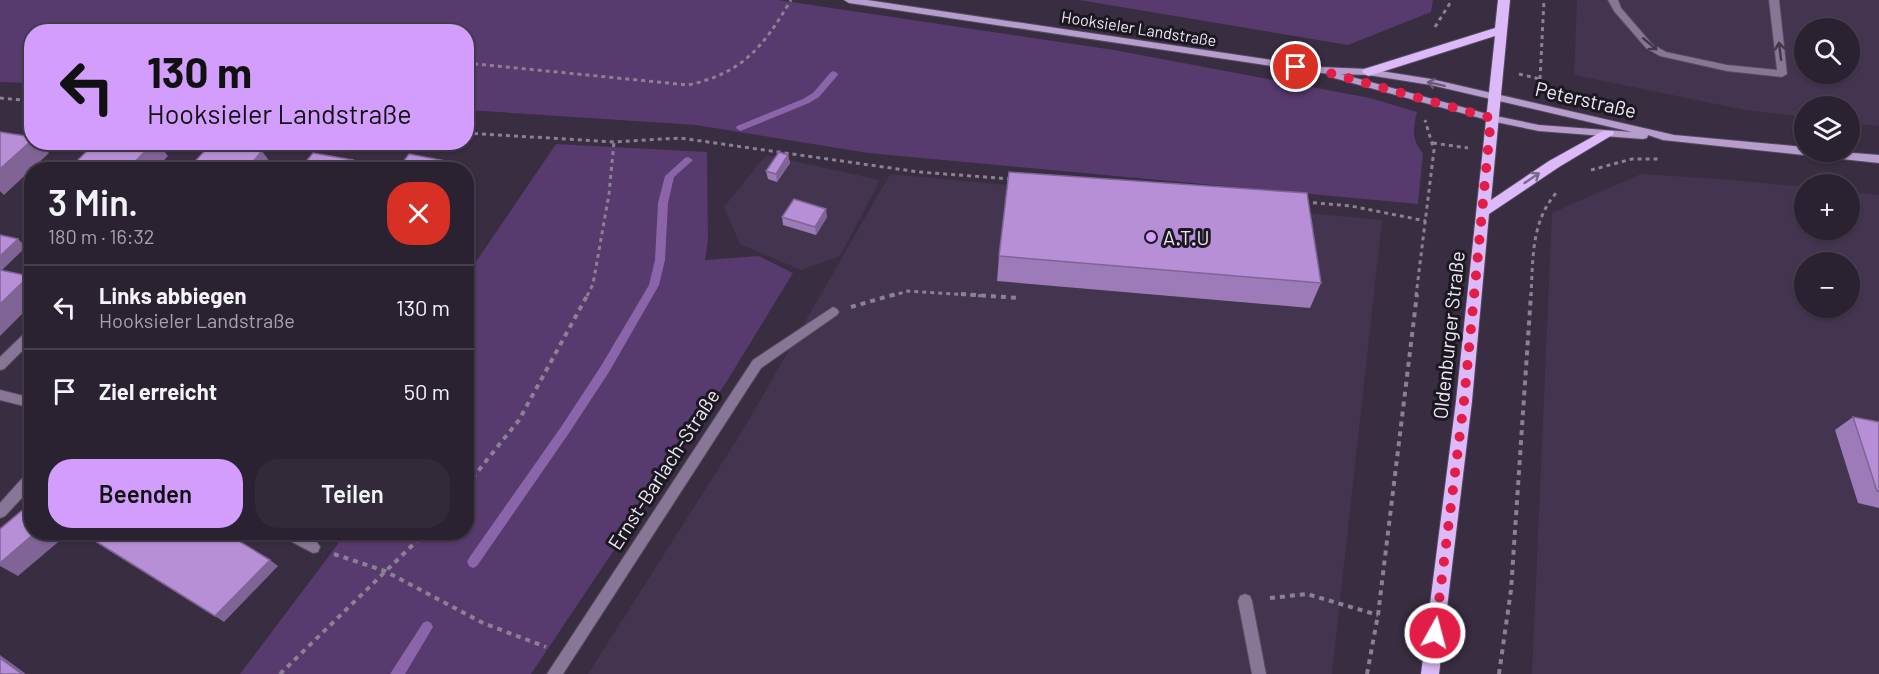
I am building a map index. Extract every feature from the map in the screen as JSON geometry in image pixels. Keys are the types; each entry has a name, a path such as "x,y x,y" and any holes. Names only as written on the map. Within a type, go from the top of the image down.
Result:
{"main road":[{"name":"Hooksieler Landstraße","path":"849,0 1319,70 1368,72 1431,82 1493,97"},
{"name":"Oldenburger Straße","path":"1430,674 1464,401 1504,0"},
{"path":"1368,72 1500,30"},
{"name":"Hooksieler Landstraße","path":"1319,70 1491,118"},
{"name":"Peterstraße","path":"1493,97 1670,137"},
{"name":"Peterstraße","path":"1491,118 1539,128 1670,137 1794,150"},
{"path":"1484,211 1554,164 1608,134"},
{"name":"Peterstraße","path":"1860,157 1879,159"}],"street":[{"path":"1613,0 1617,9 1649,46 1664,54 1699,64 1782,75 1773,0"},
{"name":"Ernst-Barlach-Straße","path":"554,674 757,364 833,312"},
{"path":"0,365 24,341"},
{"path":"0,395 24,401"},
{"path":"0,512 24,487"},
{"path":"301,540 314,547"},
{"path":"1245,601 1259,674"}],"path":[{"path":"474,64 688,85 713,80 729,71 772,33 791,0"},
{"path":"1539,106 1544,0"},
{"path":"1496,68 1540,79"},
{"path":"0,99 24,100"},
{"path":"474,133 614,142 680,138 919,172 1012,179"},
{"path":"474,476 519,420 575,321 593,284 609,195 614,142"},
{"path":"1499,674 1511,590 1535,234 1547,203 1571,176 1554,164"},
{"path":"1304,202 1351,206 1426,221 1378,615 1367,674"},
{"path":"833,312 908,291 1019,298"},
{"path":"280,674 418,540"},
{"path":"314,547 385,571 483,623 566,655"},
{"path":"1245,601 1307,594 1378,615"}],"shaded area":[{"path":"0,0 778,0 1114,50 1370,98 1417,112 1414,134 1416,143 1423,153 1418,204 868,153 696,125 474,110 474,24 24,24 24,83 0,82"},
{"path":"1079,0 1433,0 1431,12 1348,45"},
{"path":"1577,0 1879,0 1879,126 1860,124 1860,96 1794,96 1794,116 1745,110 1574,75"},
{"path":"556,144 707,152 708,241 705,260 759,256 793,273 727,381 531,674 240,674 338,544 337,540 474,540 474,265"},
{"path":"766,155 880,180 840,256 801,270 740,244 724,207"},
{"path":"890,174 1382,220 1332,674 588,674 743,430"},
{"path":"1641,174 1733,180 1794,186 1794,240 1860,240 1860,193 1879,195 1879,674 1532,674 1552,213"}],"building":[{"path":"0,132 24,136 24,147 0,169"},
{"path":"88,150 146,150 135,162 76,162"},
{"path":"206,150 262,151 253,162 194,162"},
{"path":"779,152 788,155 776,174 766,171"},
{"path":"313,153 353,160 351,162 306,162"},
{"path":"409,154 451,162 403,162"},
{"name":"A.T.U","path":"1009,172 1307,193 1321,283 999,256"},
{"path":"794,199 826,209 815,227 782,217"},
{"path":"0,235 18,239 0,256"},
{"path":"0,270 24,275 24,281 0,304"},
{"path":"1853,417 1879,422 1879,491 1877,491"},
{"path":"24,509 24,540 27,540 0,563 0,529"},
{"path":"94,540 237,540 270,560 215,616"},
{"path":"0,658 22,674 0,674"}],"waterway":[{"path":"740,128 806,101 816,95 834,74"},
{"path":"473,562 605,369 654,285 660,260 663,203 670,176 688,160"},
{"path":"397,674 427,627"}],"place":[{"name":"A.T.U","path":"1151,237"}],"route":[{"path":"1296,67 1319,70 1491,118 1484,211 1464,401 1435,633"}]}
